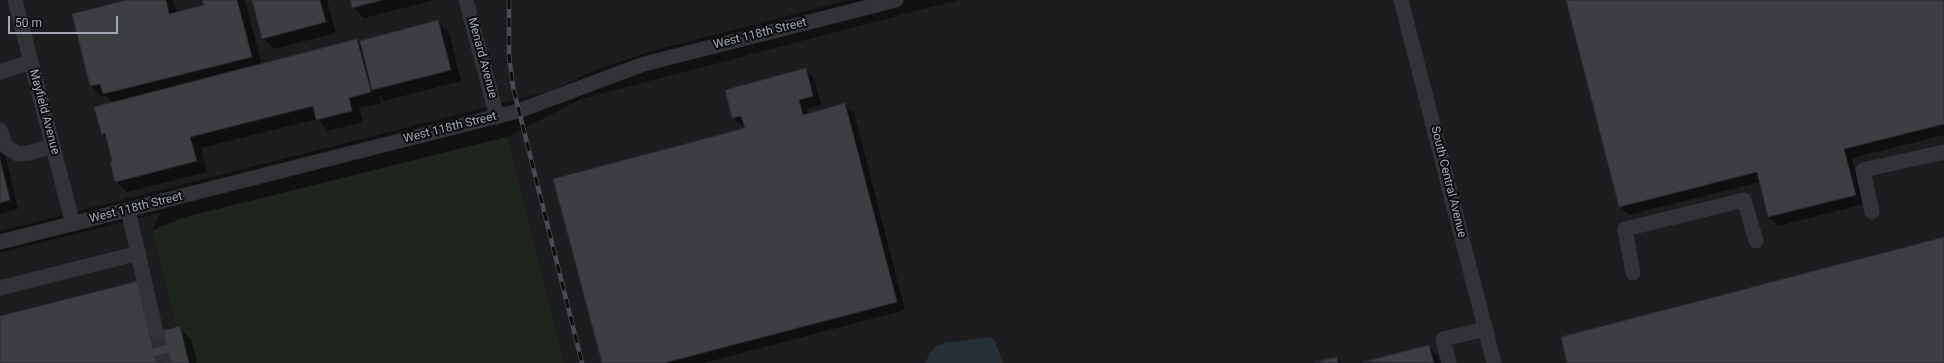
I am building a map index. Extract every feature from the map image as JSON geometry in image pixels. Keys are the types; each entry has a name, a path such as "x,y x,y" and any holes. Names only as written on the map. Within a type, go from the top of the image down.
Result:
{"street":[{"name":"Mayfield Avenue","path":"14,0 73,224"},
{"name":"Menard Avenue","path":"466,0 497,117"},
{"name":"West 118th Street","path":"0,242 518,112 644,64 896,0"},
{"name":"South Central Avenue","path":"1401,0 1494,363"},
{"path":"0,72 31,62"},
{"path":"0,130 6,147 18,154 53,146"},
{"path":"1872,212 1863,170 1944,152"},
{"path":"1633,273 1625,229 1744,200 1756,241"},
{"path":"128,210 156,332"},
{"path":"0,288 139,253"},
{"path":"1449,363 1443,339 1486,329"}],"shaded area":[{"path":"0,0 849,0 652,51 598,69 550,91 0,231"},
{"path":"958,0 1944,0 1944,363 565,363 507,137 581,99"},
{"path":"507,137 565,363 189,363 180,327 176,327 154,240 153,230 185,217"},
{"path":"160,213 153,230 154,240 176,327 180,326 189,363 0,363 0,253"},
{"path":"990,337 994,339 1003,363 925,363 930,353 936,346 944,343"}],"building":[{"path":"126,0 166,0 169,14 204,5 202,0 237,0 252,57 103,94 100,84 90,86 72,14"},
{"path":"252,0 320,0 326,22 262,39"},
{"path":"350,0 382,0 352,8"},
{"path":"1566,0 1944,0 1944,124 1844,149 1856,195 1768,217 1757,172 1619,207"},
{"path":"438,20 451,70 372,90 360,41"},
{"path":"357,39 371,92 349,98 352,111 316,120 313,106 190,137 197,161 115,182 110,162 112,161 105,133 102,135 94,107"},
{"path":"806,68 813,96 799,100 803,115 845,103 897,302 664,363 602,363 553,179 745,128 741,116 732,118 725,90"},
{"path":"0,159 10,200 0,203"},
{"path":"1944,237 1944,363 1567,363 1561,337"},
{"path":"138,281 151,334 180,326 189,363 0,363 0,316"},
{"path":"1429,345 1434,363 1363,362"},
{"path":"1337,357 1338,363 1315,362"}],"tunnel":[{"path":"156,332 164,363"}],"railway":[{"path":"509,0 509,55 513,87 582,363"}]}
